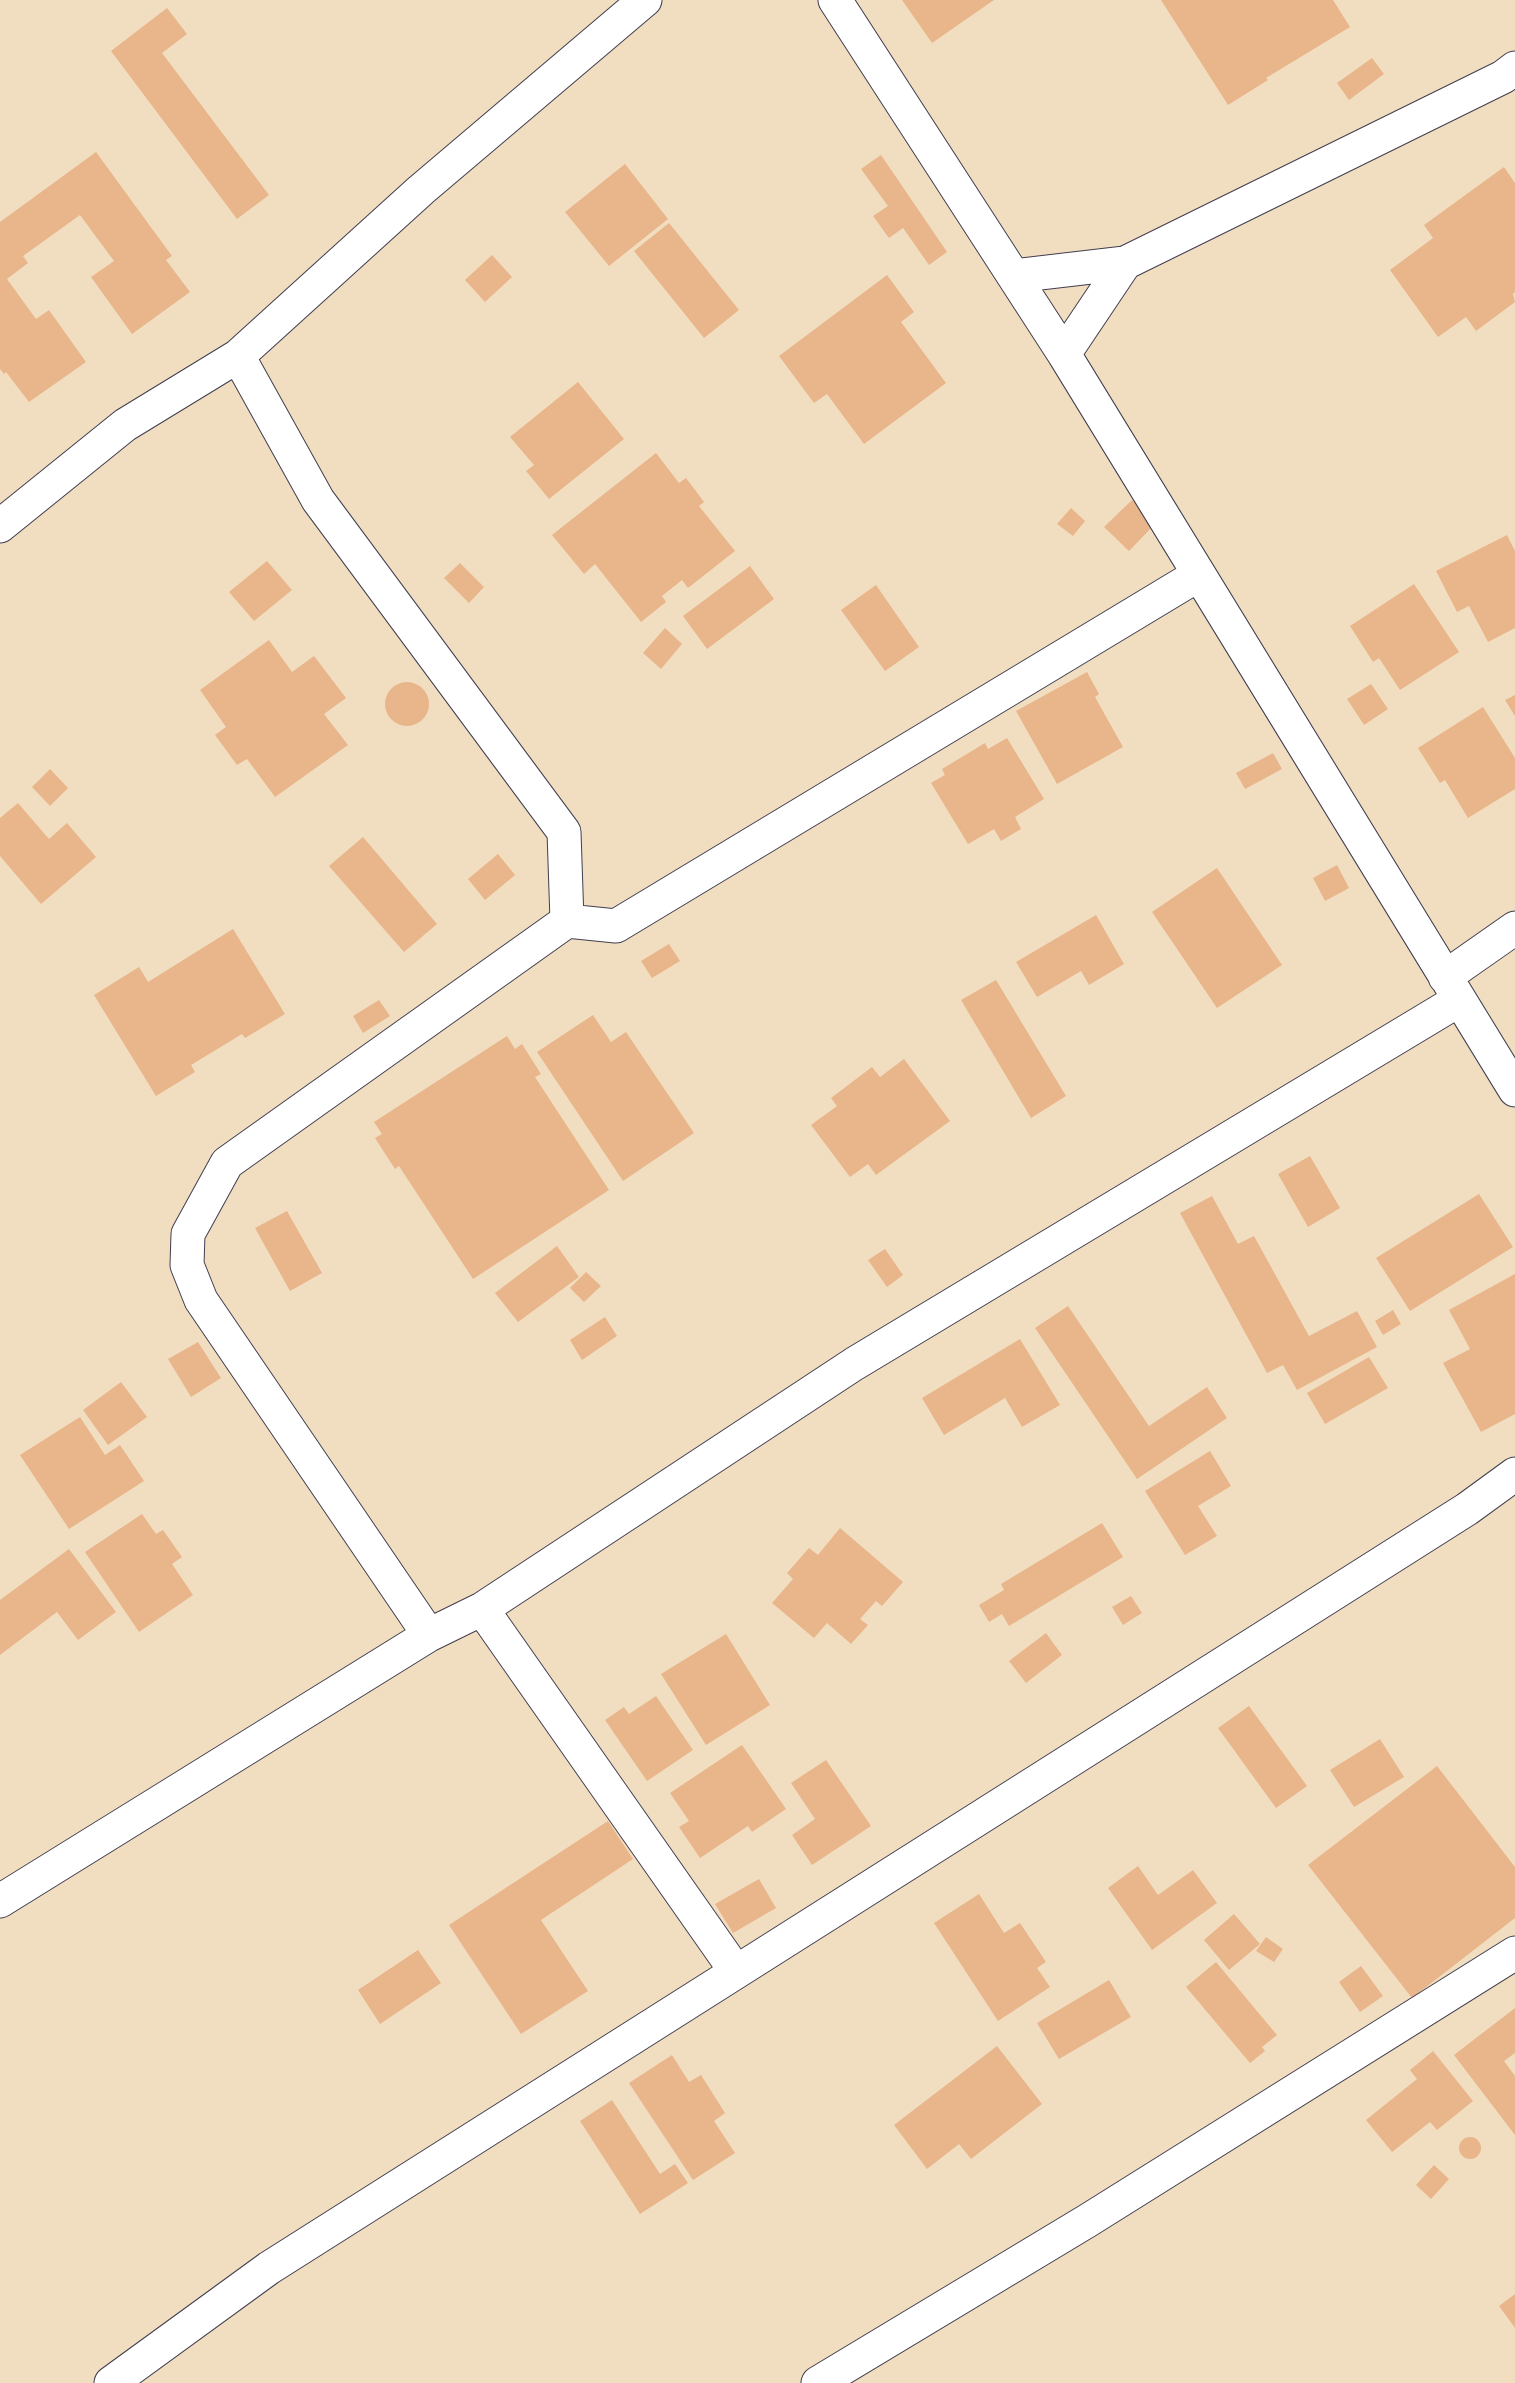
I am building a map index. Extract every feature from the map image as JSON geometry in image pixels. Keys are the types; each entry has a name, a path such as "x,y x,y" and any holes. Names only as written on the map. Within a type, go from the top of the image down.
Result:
{"street":[{"path":"0,526 125,424 238,356 421,190 645,0"},
{"path":"835,0 1064,354 1515,1090"},
{"path":"1014,276 1125,263 1515,68"},
{"path":"1064,354 1125,263"},
{"path":"238,356 318,500 564,832 567,921"},
{"path":"429,1635 201,1300 187,1266 188,1234 227,1163 567,921 616,926 1198,575"},
{"path":"0,1900 429,1635 482,1609 854,1364 1452,988 1515,928"},
{"path":"111,2383 268,2268 735,1970 1467,1509 1515,1474"},
{"path":"482,1609 735,1970"},
{"path":"818,2383 1088,2221 1515,1953"}],"building":[{"path":"902,0 994,0 932,43"},
{"path":"1161,0 1333,0 1350,27 1266,78 1268,80 1228,105"},
{"path":"167,8 187,34 162,53 269,195 237,219 111,51"},
{"path":"1372,58 1384,74 1349,100 1337,83"},
{"path":"96,152 172,256 166,260 190,292 132,334 91,277 114,261 80,215 23,256 28,263 7,279 36,319 49,310 86,362 29,402 6,372 4,374 0,369 0,222"},
{"path":"881,155 947,252 929,265 903,228 889,238 873,216 888,206 861,169"},
{"path":"625,164 668,219 609,266 565,212"},
{"path":"1504,167 1515,183 1515,292 1513,294 1515,302 1476,331 1466,317 1438,337 1390,270 1433,238 1424,225"},
{"path":"669,223 739,310 704,338 634,251"},
{"path":"492,255 512,277 485,302 465,280"},
{"path":"887,275 914,312 901,322 946,383 864,444 827,394 814,403 779,356"},
{"path":"578,382 624,439 549,499 526,471 534,465 510,437"},
{"path":"656,453 679,483 686,478 704,502 699,506 735,551 688,588 682,580 662,596 666,602 641,622 595,564 584,574 552,535"},
{"path":"1132,500 1156,523 1129,551 1104,527"},
{"path":"1071,508 1085,521 1073,536 1057,524"},
{"path":"1507,535 1515,551 1515,628 1488,642 1469,606 1457,612 1436,571"},
{"path":"267,561 292,590 254,621 229,592"},
{"path":"460,563 484,587 469,603 444,578"},
{"path":"750,566 774,599 707,649 683,616"},
{"path":"1414,584 1459,652 1400,690 1379,658 1373,662 1350,626"},
{"path":"876,585 919,647 885,671 841,610"},
{"path":"665,628 682,644 661,669 643,653"},
{"path":"269,640 292,672 314,656 346,698 324,714 348,745 275,797 247,759 237,765 215,735 226,727 200,690"},
{"path":"1087,672 1099,694 1095,697 1123,747 1057,784 1016,711"},
{"path":"407,682 416,683 423,688 428,695 428,713 423,720 416,725 407,726 398,725 391,720 386,713 385,704 386,695 391,688 398,683"},
{"path":"1371,684 1388,709 1364,725 1347,699"},
{"path":"1515,695 1515,716 1505,700"},
{"path":"1483,707 1515,758 1515,789 1468,818 1445,780 1440,783 1418,748"},
{"path":"1007,738 1044,799 1015,817 1021,829 1001,841 994,829 968,844 931,783 945,775 942,769 985,743 988,749"},
{"path":"1273,753 1282,769 1245,789 1236,773"},
{"path":"50,769 68,788 50,806 32,787"},
{"path":"18,803 49,839 67,823 96,857 41,904 0,856 0,818"},
{"path":"363,837 437,924 404,952 329,866"},
{"path":"498,854 515,875 485,900 468,879"},
{"path":"1337,865 1349,888 1325,901 1313,878"},
{"path":"1217,868 1282,965 1217,1008 1152,912"},
{"path":"1096,915 1124,964 1089,985 1081,971 1037,997 1016,962"},
{"path":"233,929 285,1014 245,1038 242,1034 191,1065 195,1072 156,1096 94,995 139,967 148,982"},
{"path":"669,944 680,961 652,978 641,961"},
{"path":"996,980 1066,1096 1031,1118 961,1000"},
{"path":"379,1000 390,1016 363,1033 353,1016"},
{"path":"593,1015 611,1042 626,1032 694,1133 623,1181 537,1052"},
{"path":"507,1036 515,1049 522,1044 541,1074 535,1077 609,1190 473,1279 399,1166 395,1169 375,1138 382,1134 374,1122"},
{"path":"904,1059 950,1121 876,1175 868,1164 850,1177 811,1125 837,1106 831,1098 872,1067 880,1077"},
{"path":"1310,1156 1340,1208 1308,1227 1278,1174"},
{"path":"1479,1194 1513,1247 1410,1311 1376,1258"},
{"path":"1212,1196 1238,1244 1254,1236 1309,1336 1357,1311 1377,1347 1297,1390 1283,1365 1267,1373 1180,1213"},
{"path":"287,1211 322,1273 290,1291 255,1228"},
{"path":"557,1246 579,1277 518,1322 495,1293"},
{"path":"885,1249 903,1275 887,1287 868,1260"},
{"path":"586,1272 601,1286 584,1302 570,1288"},
{"path":"1515,1274 1515,1414 1481,1432 1443,1363 1470,1349 1449,1310"},
{"path":"1068,1306 1149,1426 1207,1387 1227,1418 1137,1479 1035,1328"},
{"path":"1393,1310 1401,1324 1383,1335 1375,1321"},
{"path":"605,1317 617,1336 582,1360 570,1340"},
{"path":"1020,1339 1060,1405 1022,1427 1005,1398 944,1435 922,1398"},
{"path":"198,1342 221,1378 191,1397 168,1359"},
{"path":"1369,1357 1388,1388 1325,1424 1307,1393"},
{"path":"121,1382 147,1417 108,1445 83,1410"},
{"path":"80,1417 105,1455 120,1445 144,1481 69,1529 20,1455"},
{"path":"1210,1451 1231,1486 1198,1506 1217,1536 1185,1555 1145,1491"},
{"path":"142,1514 156,1534 163,1530 182,1557 172,1564 193,1595 139,1632 85,1552"},
{"path":"1102,1523 1123,1557 1009,1626 1002,1614 989,1622 979,1605 1004,1590 1001,1584"},
{"path":"840,1528 903,1582 882,1606 876,1601 860,1619 868,1625 851,1644 827,1623 814,1638 772,1603 793,1579 787,1573 809,1548 818,1555"},
{"path":"69,1549 116,1612 78,1640 57,1612 0,1655 0,1600"},
{"path":"1131,1596 1142,1613 1123,1625 1112,1607"},
{"path":"1046,1633 1062,1655 1026,1683 1009,1661"},
{"path":"726,1634 770,1705 706,1745 661,1674"},
{"path":"656,1696 693,1750 647,1781 605,1720 624,1707 629,1714"},
{"path":"1249,1706 1307,1786 1276,1808 1218,1728"},
{"path":"1380,1739 1404,1777 1354,1807 1330,1770"},
{"path":"742,1745 786,1809 752,1832 748,1826 700,1858 679,1827 689,1821 670,1793"},
{"path":"826,1760 871,1826 812,1865 792,1835 815,1819 791,1783"},
{"path":"1437,1766 1515,1867 1515,1918 1412,1998 1308,1865"},
{"path":"608,1821 633,1859 541,1920 588,1991 521,2034 449,1925"},
{"path":"1138,1866 1158,1895 1193,1870 1217,1903 1152,1950 1108,1888"},
{"path":"759,1879 776,1908 733,1933 715,1904"},
{"path":"979,1894 1004,1933 1020,1923 1046,1962 1037,1968 1050,1987 998,2021 934,1923"},
{"path":"1234,1914 1260,1944 1229,1970 1204,1940"},
{"path":"1266,1937 1283,1949 1274,1962 1256,1951"},
{"path":"418,1950 441,1983 380,2024 358,1990"},
{"path":"1216,1962 1277,2035 1262,2047 1265,2051 1250,2063 1186,1987"},
{"path":"1361,1966 1383,1996 1360,2012 1339,1982"},
{"path":"1109,1980 1131,2017 1059,2059 1037,2023"},
{"path":"1515,2008 1515,2053 1504,2061 1515,2076 1515,2135 1454,2055"},
{"path":"997,2046 1042,2104 971,2159 959,2144 927,2169 894,2125"},
{"path":"1433,2051 1473,2101 1437,2130 1430,2122 1392,2152 1366,2120 1417,2079 1410,2070"},
{"path":"672,2055 689,2082 701,2075 725,2113 714,2121 735,2153 693,2180 629,2083"},
{"path":"612,2100 660,2174 675,2164 688,2183 640,2214 580,2121"},
{"path":"1470,2137 1478,2140 1481,2148 1478,2156 1470,2159 1462,2156 1459,2148 1462,2140"},
{"path":"1434,2165 1449,2179 1431,2199 1416,2185"},
{"path":"1515,2294 1515,2328 1499,2306"}]}
